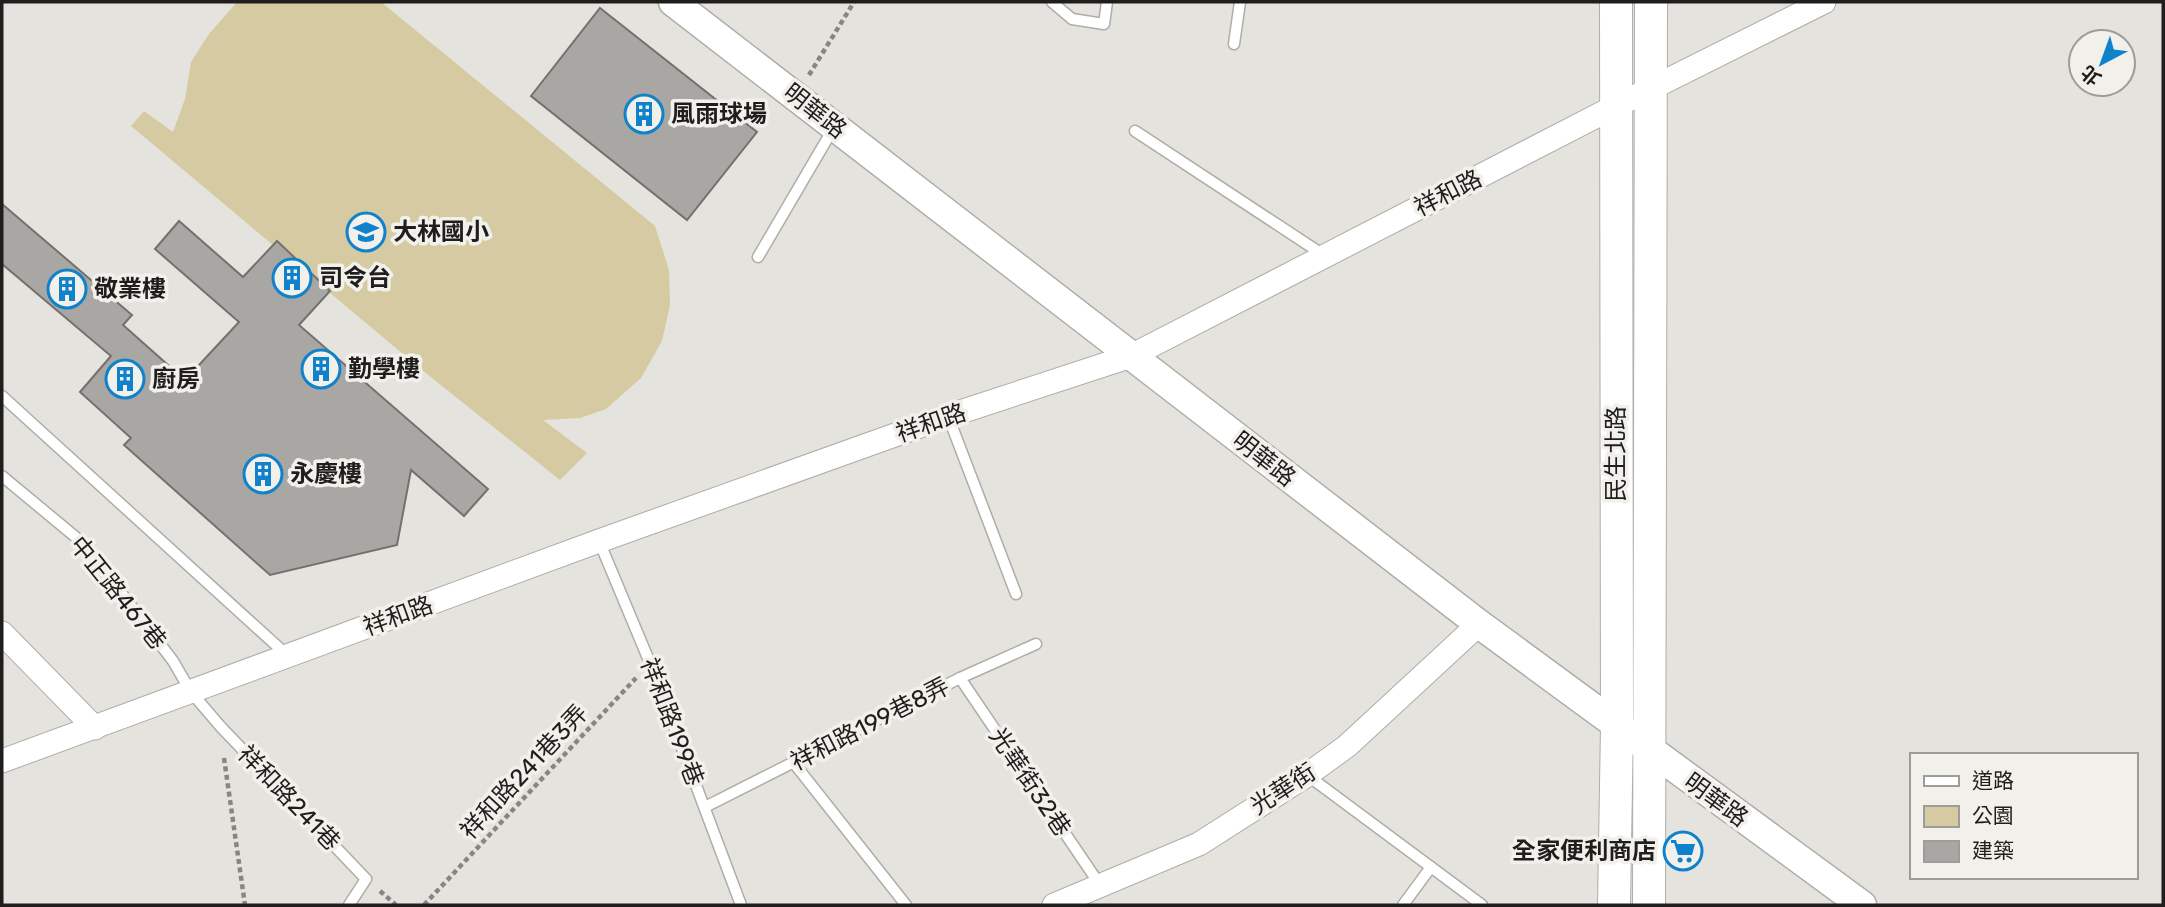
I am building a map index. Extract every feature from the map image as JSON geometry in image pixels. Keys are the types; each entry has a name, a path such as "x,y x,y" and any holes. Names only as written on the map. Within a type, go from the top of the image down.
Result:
{"main road":[{"name":"民生北路","path":"1614,905 1617,726 1616,2"},
{"name":"民生北路","path":"1648,905 1651,2"}],"street":[{"name":"明華路","path":"673,2 1479,624 1862,905"},
{"name":"祥和路","path":"2,761 599,541 948,416 1131,356 1824,2"},
{"name":"光華街","path":"1055,905 1199,844 1307,775 1347,746 1479,624"},
{"path":"2,633 95,728"}],"lane":[{"path":"1052,2 1072,19 1104,24 1107,2"},
{"path":"1234,44 1240,2"},
{"path":"758,257 834,126"},
{"path":"1135,131 1325,256"},
{"path":"2,396 288,656"},
{"path":"948,416 1016,594"},
{"name":"中正路467巷","path":"2,476 84,544 173,661 191,692"},
{"name":"祥和路199巷","path":"599,541 650,663 741,905"},
{"name":"祥和路199巷8弄","path":"705,807 960,678 1036,644"},
{"name":"光華街32巷","path":"960,678 1100,885"},
{"name":"祥和路241巷","path":"191,692 220,726 366,878 349,905"},
{"path":"793,762 906,905"},
{"path":"1307,775 1482,905"},
{"path":"1403,905 1431,867"}],"path":[{"path":"796,96 854,2"},
{"name":"祥和路241巷3弄","path":"424,905 650,663"},
{"path":"220,726 245,905"}],"green space":[{"path":"237,2 381,2 655,226 669,270 670,305 662,341 641,378 606,409 580,418 543,420 587,453 560,480 422,370 131,126 144,111 173,132 185,99 191,62 209,34"}],"building":[{"name":"風雨球場","path":"600,8 757,132 687,220 531,96"},
{"path":"2,204 132,315 123,325 185,380 239,322 155,249 179,221 243,277 277,241 330,291 299,325 488,489 464,516 411,470 397,545 270,575 124,445 131,438 80,392 111,356 2,264"}],"place":[{"name":"風雨球場","path":"644,114"},
{"name":"大林國小","path":"366,232"},
{"name":"司令台","path":"292,278"},
{"name":"敬業樓","path":"67,289"},
{"name":"勤學樓","path":"321,369"},
{"name":"廚房","path":"125,379"},
{"name":"永慶樓","path":"263,474"},
{"name":"全家便利商店","path":"1683,851"}]}
